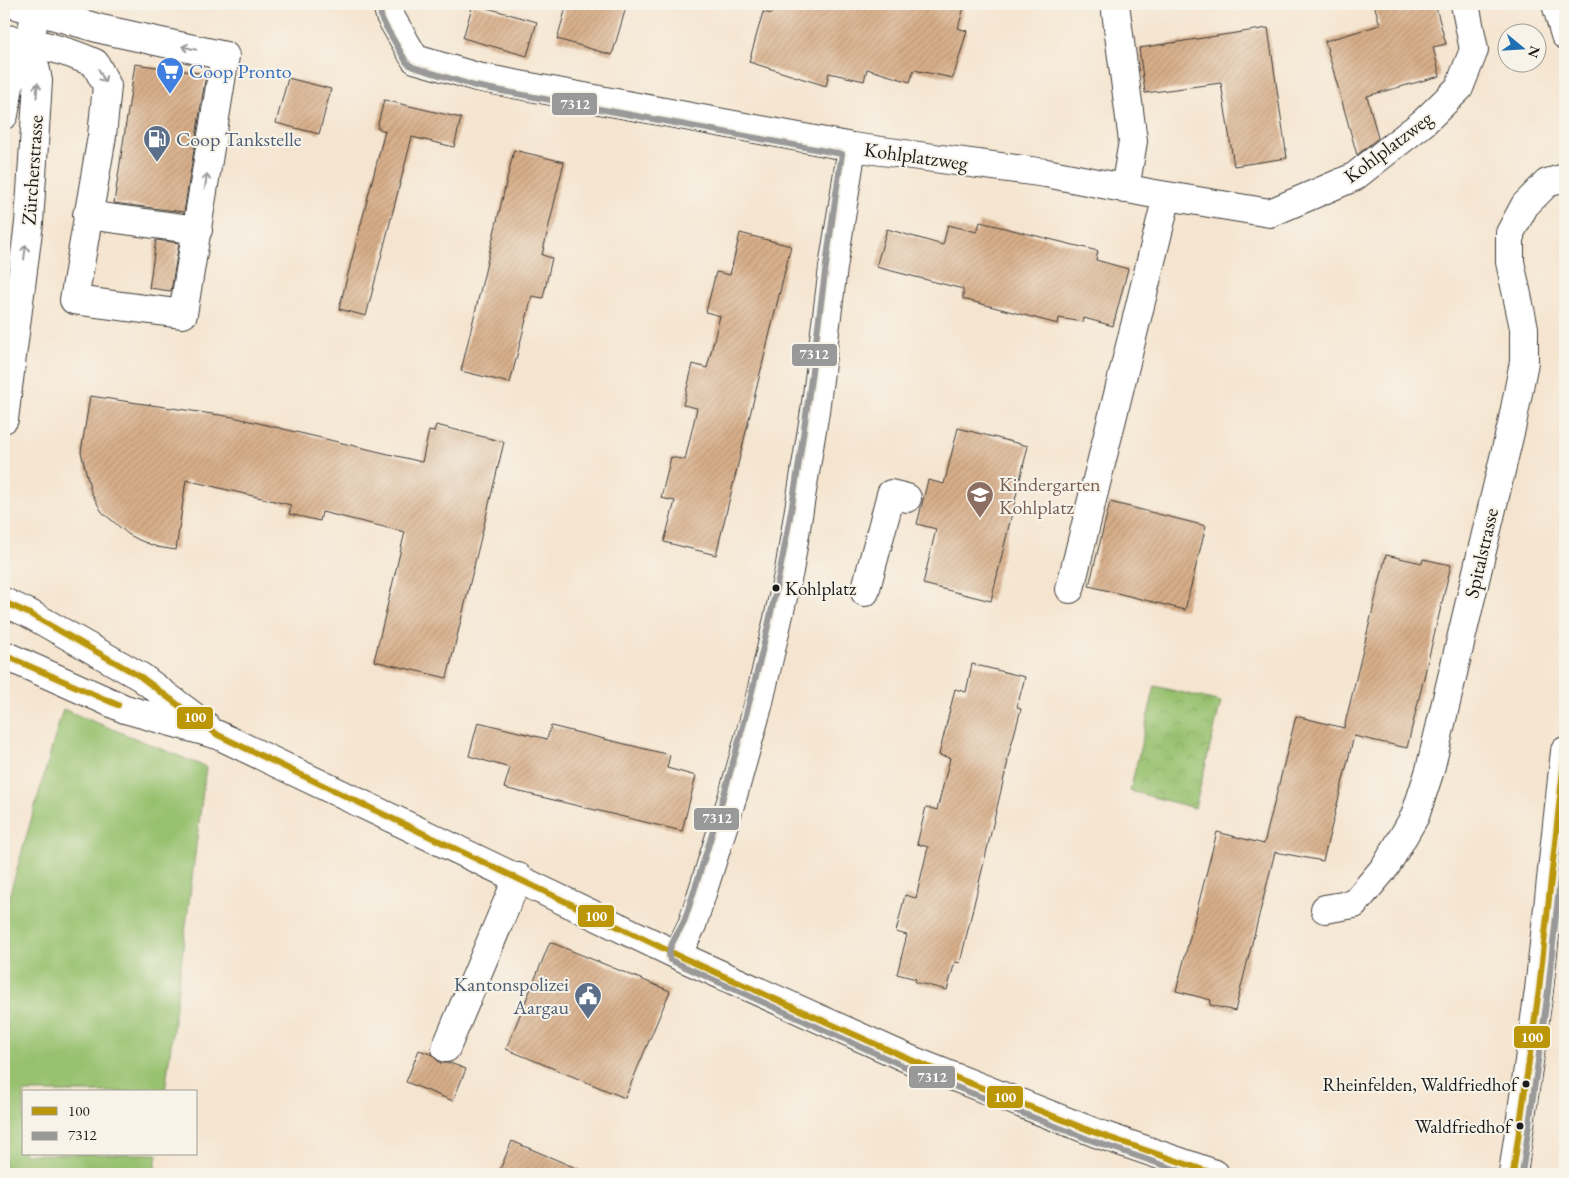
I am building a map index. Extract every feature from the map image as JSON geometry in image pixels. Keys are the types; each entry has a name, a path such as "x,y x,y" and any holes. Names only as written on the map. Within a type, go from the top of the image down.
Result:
{"street":[{"name":"Kohlplatzweg","path":"387,4 390,16 415,59 477,77 852,147 1046,174 1124,189 1270,212 1354,177 1424,122 1459,88 1474,50 1465,4"},
{"path":"1114,4 1133,141 1124,189"},
{"path":"1556,4 1565,36"},
{"path":"17,40 65,50 95,63 107,86 102,136 74,300 183,314 225,56 102,29 29,6"},
{"name":"Zürcherstrasse","path":"4,115 17,40 29,6"},
{"name":"Zürcherstrasse","path":"4,418 29,223 38,81 17,40"},
{"path":"677,956 692,925 734,792 758,706 789,571 815,411 833,268 852,147"},
{"name":"Spitalstrasse","path":"1325,909 1354,904 1386,866 1415,816 1430,770 1512,424 1524,362 1524,328 1510,262 1510,233 1525,205 1547,182 1565,178"},
{"path":"1070,589 1167,196"},
{"path":"87,215 198,230"},
{"path":"865,592 891,494 907,498"},
{"path":"4,602 30,614 141,677 218,734"},
{"path":"4,655 125,709 218,734 518,877 677,956 920,1064 1096,1133 1215,1174"},
{"path":"1513,1174 1539,990 1565,751"},
{"path":"446,1048 518,877"}],"green space":[{"path":"1155,686 1221,702 1195,808 1130,791"},
{"path":"63,709 206,767 165,1090 22,1090 22,1156 157,1156 154,1174 4,1174 4,914"}],"building":[{"path":"473,4 537,22 527,56 463,38"},
{"path":"567,4 627,4 612,55 557,39"},
{"path":"775,4 965,4 958,28 967,31 953,78 914,70 910,82 867,69 864,81 829,73 826,86 749,62 763,12 772,14"},
{"path":"1374,4 1435,4 1446,44 1433,47 1440,76 1367,96 1378,138 1357,155 1325,41 1380,25"},
{"path":"1268,28 1287,158 1234,166 1221,83 1145,93 1139,48"},
{"path":"135,64 206,74 184,212 114,203"},
{"path":"288,78 331,89 319,134 276,123"},
{"path":"384,100 461,118 454,147 412,137 366,316 339,309 385,131 377,128"},
{"path":"514,150 564,162 542,255 552,258 543,298 532,296 510,383 461,371"},
{"path":"980,222 1098,251 1096,260 1128,269 1113,326 1084,318 1083,322 1059,318 1058,324 963,299 963,289 876,267 887,229 943,245 948,225 977,232"},
{"path":"740,233 791,246 716,555 664,542 675,501 661,498 671,457 685,460 697,408 683,405 693,364 707,368 720,316 706,312 716,272 730,275"},
{"path":"156,240 179,243 171,291 149,288"},
{"path":"90,396 233,417 422,462 429,431 434,432 436,425 504,442 447,678 374,661 405,532 322,512 320,521 289,514 291,505 186,480 176,550 157,547 139,540 128,534 102,512 91,492 81,452"},
{"path":"958,428 1028,446 991,601 923,584 936,529 917,524 928,480 944,484"},
{"path":"1110,502 1206,526 1185,610 1089,586"},
{"path":"1386,555 1422,563 1423,559 1451,565 1407,748 1354,736 1323,861 1275,852 1235,1011 1210,1005 1211,1000 1176,991 1217,832 1264,844 1296,716 1344,728"},
{"path":"972,664 1025,677 1017,707 1021,709 960,963 955,962 947,990 915,982 916,979 897,974 907,935 896,932 905,895 916,898 928,847 917,844 926,807 937,810 950,758 939,755 955,689 966,692"},
{"path":"478,722 547,739 551,726 670,755 667,768 696,776 682,831 504,788 510,768 469,756"},
{"name":"Kantonspolizei Aargau","path":"550,942 670,991 625,1098 506,1049"},
{"path":"419,1050 433,1055 440,1063 450,1063 466,1069 453,1101 406,1082"},
{"path":"512,1141 590,1174 498,1174"}],"transit line":[{"name":"7312","path":"379,6 382,20 407,63 413,67 475,86 842,154 806,414 790,518 775,596 750,701 723,797 685,919 670,950 670,960 908,1068 1093,1141 1189,1174"},
{"name":"100","path":"4,602 30,614 141,677 218,735 677,955 911,1060 1096,1133 1215,1174"},
{"name":"100","path":"4,655 118,705"},
{"name":"100","path":"1513,1174 1539,990 1565,751"},
{"name":"7312","path":"1522,1174 1548,991 1565,830"}],"place":[{"name":"Coop Pronto","path":"170,95"},
{"name":"Coop Tankstelle","path":"157,163"},
{"name":"Kindergarten Kohlplatz","path":"980,519"},
{"name":"Kohlplatz","path":"776,588"},
{"name":"Kantonspolizei Aargau","path":"588,1020"},
{"name":"Rheinfelden, Waldfriedhof","path":"1526,1084"},
{"name":"Waldfriedhof","path":"1520,1126"}]}
